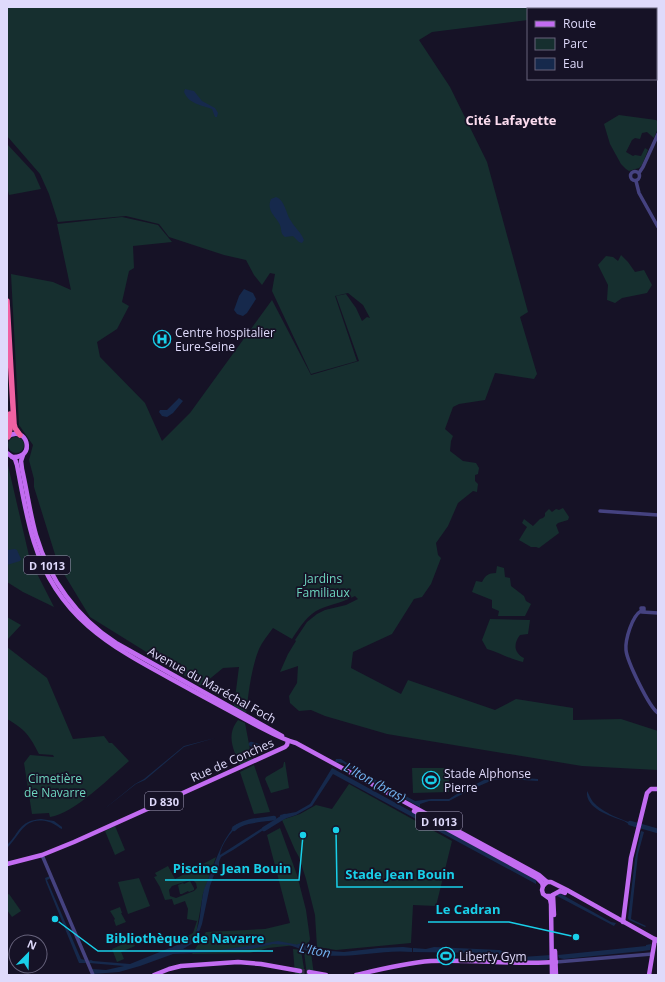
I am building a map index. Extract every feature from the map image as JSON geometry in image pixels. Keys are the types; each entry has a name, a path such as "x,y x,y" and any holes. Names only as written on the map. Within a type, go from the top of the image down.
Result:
{"highway":[{"path":"7,301 14,424 20,435"},
{"path":"7,361 10,420 10,429 7,437"}],"main road":[{"path":"7,437 14,434 20,435 27,443 27,449 23,455 12,457 7,453"},
{"name":"D 1013","path":"23,455 21,461 22,469 34,527 40,548 50,572 64,594 81,614 101,633 125,650"},
{"name":"D 1013","path":"12,457 17,464 33,539 49,578 80,620 99,636 125,650"},
{"name":"Avenue du Maréchal Foch","path":"125,650 234,713 296,744 532,871 544,878 545,884"},
{"name":"Rue de Conches","path":"7,864 42,855 70,843 285,747 288,741"},
{"path":"622,923 631,858 639,824 643,816 649,794 653,790 658,789"},
{"path":"556,975 551,904 550,899 542,892 545,884 554,884 567,890 622,923"},
{"path":"552,975 554,962 554,894 556,888 554,884"},
{"path":"546,896 562,891 656,941 651,953 649,975"},
{"path":"154,975 176,967 238,962 261,964 300,971"},
{"path":"356,975 397,964 429,962 520,964 554,962"},
{"path":"309,972 326,975"}],"street":[{"path":"636,181 639,178 639,173 658,134"},
{"path":"639,173 635,172 631,175 632,179 636,181 639,193 658,227"},
{"path":"600,511 658,515"},
{"path":"658,613 642,611 636,614 631,624 626,649 636,676 647,698 658,713"},
{"path":"42,855 93,975"},
{"path":"554,962 651,953"}],"green space":[{"name":"Jardins Familiaux","path":"7,7 554,7 527,8 527,20 432,32 419,40 450,87 487,162 528,312 520,317 537,374 534,379 495,373 485,400 459,404 453,407 445,429 453,436 450,451 463,461 476,463 479,468 478,474 475,475 475,481 478,484 477,492 473,491 458,503 448,526 436,543 438,555 441,558 431,584 422,597 414,599 392,634 353,652 351,668 401,694 408,680 495,710 516,699 573,708 573,720 621,719 658,731 658,770 582,766 387,734 325,716 311,710 299,711 290,703 289,696 297,683 298,666 280,672 288,654 307,622 325,610 346,605 358,599 355,596 316,611 304,622 292,639 273,628 259,649 256,657 246,713 234,706 239,667 223,668 201,686 90,617 58,564 34,487 34,479 29,460 33,445 19,425 11,274 53,282 71,290 57,224 122,217 158,225 172,242 133,246 134,268 129,271 122,302 129,306 117,329 97,342 100,357 145,403 162,441 190,413 272,300 311,375 359,361 336,296 346,294 356,308 362,321 367,317 370,318 363,305 348,293 335,296 357,361 311,374 272,291 275,274 270,273 262,285 254,275 246,260 224,255 169,237 159,224 126,216 58,222 49,194 40,174 7,136"},
{"path":"619,115 656,120 658,122 658,128 654,138 647,132 642,133 640,139 635,138 632,140 626,152 633,156 641,156 645,148 648,150 642,165 639,168 629,171 621,164 610,144 604,124"},
{"path":"7,144 34,173 41,189 9,195 7,187"},
{"path":"621,255 635,272 644,270 652,285 647,293 622,298 615,303 607,300 608,285 598,265 606,256 613,257 618,261"},
{"path":"16,437 22,439 24,445 22,451 16,453 10,451 8,445 10,439"},
{"path":"7,461 30,560 54,607 23,592 7,582"},
{"path":"563,508 569,517 568,520 558,523 556,525 559,533 539,548 531,547 519,540 527,527 522,523 524,519 533,526 545,516 545,513 549,509 552,512 556,509 559,510"},
{"path":"497,566 504,568 505,577 510,578 511,586 524,596 526,601 531,604 525,616 498,616 499,611 492,608 492,600 472,592 476,581 482,582 487,575 496,573"},
{"path":"7,617 21,625 7,640"},
{"path":"490,619 530,620 528,634 520,635 516,642 516,651 524,658 523,662 487,649 482,640"},
{"name":"Cimetière de Navarre","path":"7,647 47,678 73,739 104,736 109,743 112,743 129,761 81,802 60,814 50,817 49,813 32,814 24,763 30,755 54,757 53,755 39,754 33,742 26,734 18,726 7,719"},
{"path":"238,720 245,723 252,760 240,765 232,742 232,731"},
{"path":"284,762 289,788 271,793 265,779 283,767"},
{"path":"254,765 270,812 254,814 240,772"},
{"name":"Stade Alphonse Pierre","path":"412,768 449,768 449,792 413,793"},
{"path":"349,784 452,841 436,906 413,905 411,943 336,950 317,947 315,915 306,879 299,857 282,820 300,814 316,805 332,809"},
{"path":"115,826 125,850 115,855 105,831"},
{"path":"280,828 297,875 306,910 310,939 309,942 306,944 268,948 250,953 192,954 206,932 265,929 290,923 267,835"},
{"path":"216,857 203,894 196,934 186,943 184,938 193,933 197,921 187,919 188,909 185,901 174,905 172,899 165,900 154,877 157,876 155,873 168,866 175,879","holes":["193,880 196,883 197,888 194,891 176,898 170,896 169,890 172,886"]},
{"path":"139,878 150,906 128,914 118,882"},
{"path":"190,881 194,890 180,894 178,885"},
{"path":"9,894 21,911 12,917 7,910 7,895"},
{"path":"120,907 121,913 126,922 116,926 115,919 110,911"},
{"path":"132,940 135,946 121,952 124,959 117,962 112,949"},
{"path":"293,949 301,950 305,975 295,975"},
{"path":"304,952 311,953 314,975 307,975"}],"water":[{"path":"185,89 194,91 202,101 215,108 218,113 217,117 215,117 212,109 192,102 186,96 184,92"},
{"path":"276,197 281,201 289,218 303,237 304,240 302,243 293,236 285,237 282,234 280,225 270,207 271,199"},
{"path":"244,289 253,293 256,299 247,313 243,316 237,314 234,310 239,296"},
{"path":"179,398 183,401 173,413 167,417 162,416 159,412 160,410 167,410"},
{"path":"7,550 17,550 21,559 20,561 7,565"},
{"path":"215,738 184,747 145,780 136,784 103,810 184,746"},
{"path":"336,759 341,759 359,771 415,801 449,799 484,780 495,777 525,776 524,778 538,779 538,781 508,779 493,780 449,801 429,801 420,804 420,807 354,772 343,763 335,762"},
{"path":"332,768 536,880 536,884 333,774 312,806 296,815 281,820 280,815 296,812 310,804"},
{"path":"587,791 597,806 607,813 636,824 636,827 594,807 587,797"},
{"path":"41,819 54,821 62,827 62,829 53,823 34,821 24,828 7,848 7,845 20,828 28,822"},
{"path":"237,824 238,826 224,843 220,855 267,825 268,827 221,857 218,872 214,875 210,886 202,924 197,938 193,943 183,949 220,950 278,941 304,946 304,950 289,945 273,944 252,949 173,954 119,972 93,974 91,969 106,970 124,966 89,963 88,961 91,960 130,964 192,939 199,923 203,894 206,885 222,845 233,828 232,827"},
{"path":"641,831 644,832 638,854 631,919 646,926 645,927 629,920 628,918 635,859"},
{"path":"50,876 51,878 47,880 81,959 85,960 86,963 79,963 46,882 45,878"},
{"path":"559,893 611,922 616,923 614,926 557,896"},
{"path":"651,944 650,950 643,951 564,959 559,958 558,955 646,946"},
{"path":"403,947 412,948 412,952 400,951 340,956 317,954 317,950 344,952"},
{"path":"434,947 499,950 522,957 551,955 547,960 522,961 494,953 413,952 413,948 426,949"}],"waterway":[{"name":"L'Iton (bras)","path":"251,744 261,747"},
{"name":"L'Iton (bras)","path":"264,829 285,816"},
{"name":"L'Iton (bras)","path":"234,829 247,822 274,818"},
{"name":"L'Iton (bras)","path":"630,823 658,831"},
{"name":"L'Iton","path":"299,946 323,953"}],"tunnel":[{"path":"300,971 309,972"}],"place":[{"name":"Centre hospitalier Eure-Seine","path":"162,339"},
{"name":"Stade Alphonse Pierre","path":"431,780"},
{"name":"Stade Jean Bouin","path":"336,830"},
{"name":"Piscine Jean Bouin","path":"303,835"},
{"name":"Bibliothèque de Navarre","path":"55,919"},
{"name":"Le Cadran","path":"576,937"},
{"name":"Liberty Gym","path":"446,956"}],"district":[{"name":"Cité Lafayette","path":"511,120"}]}
